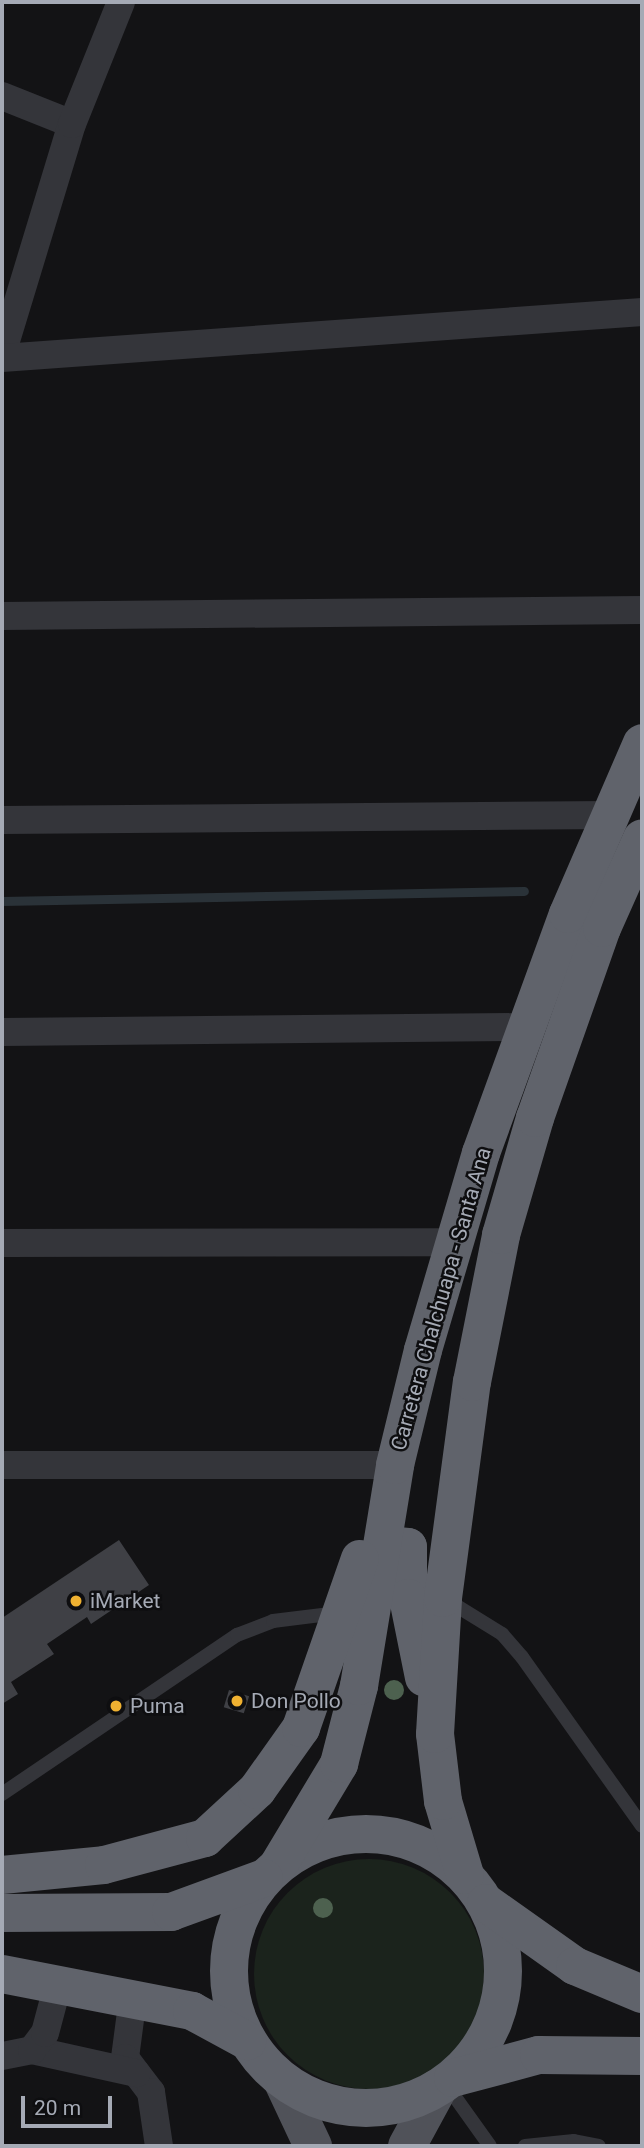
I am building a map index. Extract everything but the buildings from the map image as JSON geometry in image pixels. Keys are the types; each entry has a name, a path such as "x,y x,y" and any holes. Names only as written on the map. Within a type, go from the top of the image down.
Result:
{"highway":[{"name":"Carretera Chalchuapa - Santa Ana","path":"247,2041 233,2005 230,1957 243,1910 272,1871 339,1764 359,1686 395,1465 453,1242 526,1027 610,815 642,743"},
{"name":"Carretera Chalchuapa - Santa Ana","path":"446,2083 482,2044 502,1989 501,1945 475,1889 443,1801 435,1734 443,1598 470,1394 501,1235 535,1118 602,928 642,838"},
{"path":"2,1875 104,1865 205,1838 257,1790 301,1728 395,1465"},
{"path":"346,1600 381,1548 395,1543 408,1548 408,1598 435,1734"},
{"path":"2,1913 171,1912 272,1871 334,1836 374,1833 433,1850 475,1889 575,1966 642,1994"},
{"path":"2,1974 133,1997 192,2011 247,2041 282,2080 311,2098 360,2109 393,2106 446,2083 539,2056 642,2056"}],"main road":[{"path":"282,2080 313,2146"},
{"path":"407,2146 446,2083"}],"street":[{"path":"121,2 72,124 2,356 642,312"},
{"path":"2,96 72,124"},
{"path":"2,616 642,610"},
{"path":"2,820 610,815"},
{"path":"2,1032 526,1027"},
{"path":"2,1243 453,1242"},
{"path":"2,1465 395,1465"},
{"path":"32,2050 45,2033 58,1983"},
{"path":"133,1997 125,2058 151,2092 159,2146"},
{"path":"2,2056 32,2050 136,2073"}],"lane":[{"path":"443,1598 477,1615 515,1649 642,1826"},
{"path":"2,1794 237,1634 346,1600"},
{"path":"446,2083 490,2146"},
{"path":"525,2146 575,2141 599,2146"}],"shaded area":[{"path":"369,1859 413,1868 442,1885 458,1901 479,1941 484,1974 475,2018 458,2047 442,2063 402,2084 369,2089 325,2080 296,2063 280,2047 259,2007 254,1974 263,1930 280,1901 296,1885 336,1864"}],"waterway":[{"path":"2,901 524,891"}],"place":[{"name":"iMarket","path":"76,1601"},
{"name":"Don Pollo","path":"237,1701"},
{"name":"Puma","path":"116,1706"}]}
